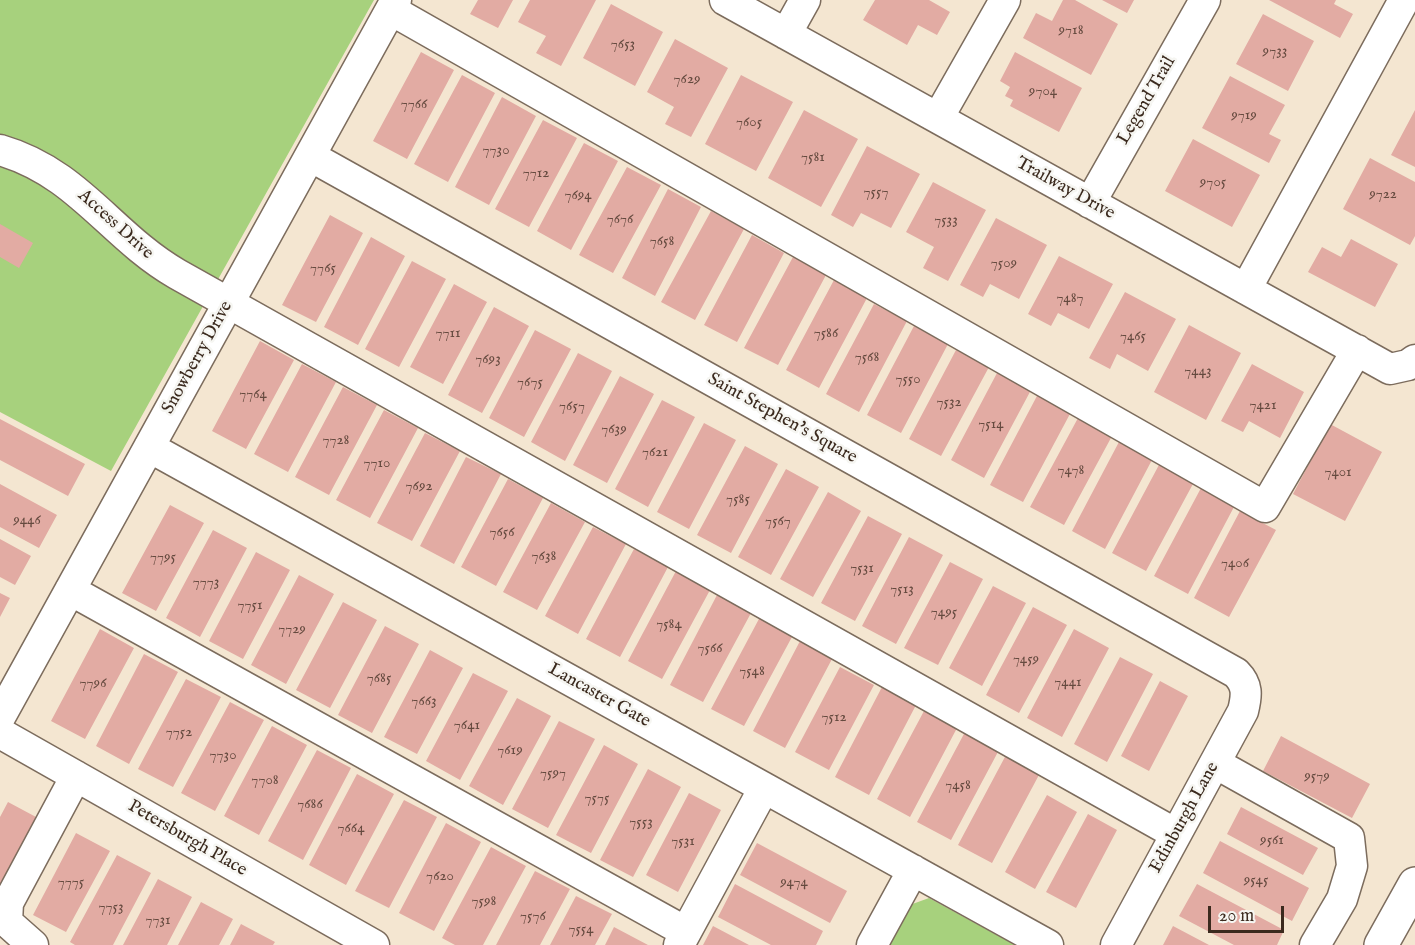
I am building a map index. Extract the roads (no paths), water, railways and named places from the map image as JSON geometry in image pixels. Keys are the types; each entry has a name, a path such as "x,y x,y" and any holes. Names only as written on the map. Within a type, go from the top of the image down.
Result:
{"main road":[{"path":"1381,945 1415,884"}],"street":[{"name":"Trailway Drive","path":"724,0 1390,369 1411,363"},
{"path":"786,34 805,0"},
{"path":"938,118 1005,0"},
{"name":"Legend Trail","path":"1090,203 1205,0"},
{"path":"1246,289 1404,0"},
{"path":"393,5 1265,507 1357,350"},
{"name":"Snowberry Drive","path":"0,717 393,5"},
{"name":"Access Drive","path":"0,150 29,162 72,186 146,255 1176,834"},
{"name":"Saint Stephen's Square","path":"310,156 1223,665 1244,681 1246,689"},
{"name":"Lancaster Gate","path":"149,447 1048,945"},
{"path":"70,590 682,939 764,788"},
{"name":"Edinburgh Lane","path":"1116,945 1243,711 1246,689"},
{"name":"Petersburgh Place","path":"0,733 374,945"},
{"path":"1215,763 1349,838 1352,866 1342,899 1315,945"},
{"path":"33,945 7,922 8,903 76,776"},
{"path":"872,945 913,870"}]}
